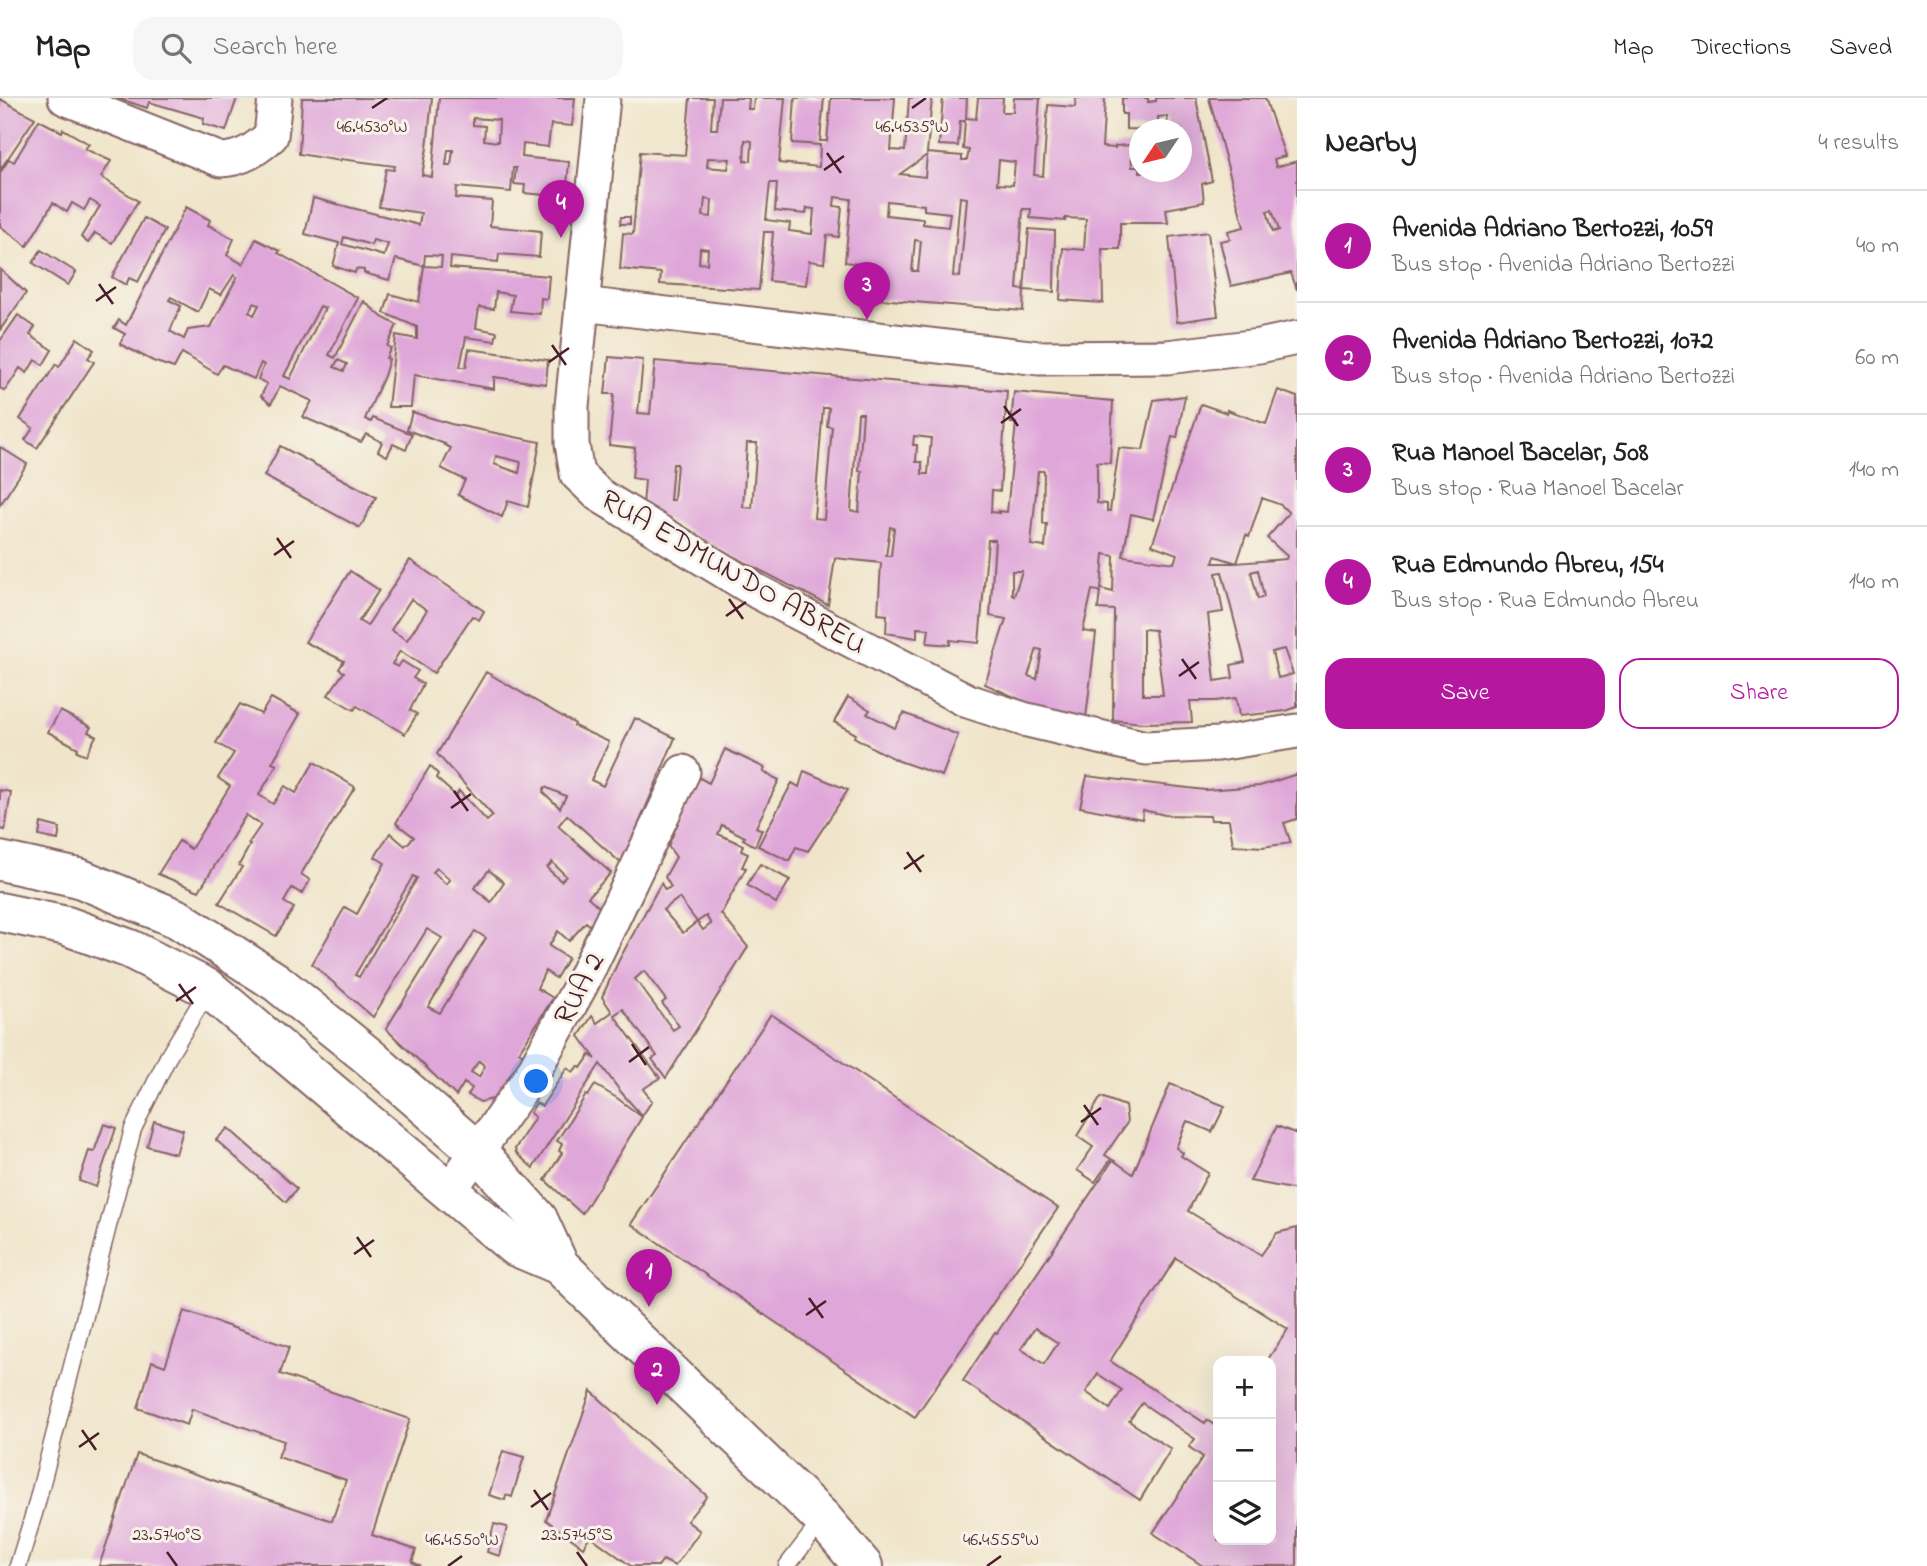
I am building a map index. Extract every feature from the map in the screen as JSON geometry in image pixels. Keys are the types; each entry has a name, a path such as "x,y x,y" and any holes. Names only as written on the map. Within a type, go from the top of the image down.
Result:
{"main road":[{"path":"0,861 79,878 178,919 276,982 368,1056 478,1152 538,1219 559,1265"},
{"path":"0,912 67,926 130,949 209,989 514,1246 559,1265 823,1519 863,1566"}],"street":[{"path":"65,98 221,160 237,159 257,149 271,136 275,98"},
{"name":"RUA EDMUNDO ABREU","path":"603,98 572,406 572,444 577,474 598,495 758,592 968,701 1023,719 1146,748 1218,744 1297,731"},
{"path":"582,304 1039,358 1167,357 1259,346 1297,338"},
{"name":"RUA 2","path":"449,1191 531,1076 582,983 683,772"}],"lane":[{"path":"18,1566 35,1510 133,1129 168,1057 209,989"},
{"path":"787,1566 823,1519"}],"building":[{"path":"117,98 237,98 226,131 203,124 204,118 149,102 147,108"},
{"path":"302,98 432,98 422,175 432,177 439,98 575,98 572,126 551,124 548,147 523,144 522,157 569,162 566,197 524,193 525,185 514,184 516,168 513,168 511,192 457,187 456,198 492,201 490,226 541,231 539,257 499,254 498,262 451,257 450,268 549,276 547,299 541,298 540,314 510,311 513,295 496,292 494,309 479,307 476,328 497,332 495,341 466,337 460,367 466,367 469,349 548,360 546,384 494,377 494,389 414,375 411,407 388,407 396,335 417,339 417,327 384,313 390,294 419,302 424,266 396,259 389,280 364,273 364,270 356,269 355,273 333,266 339,243 305,234 313,198 419,225 421,213 379,207 386,169 394,170 395,166 299,154","holes":["473,118 499,120 498,142 484,140 485,126 473,125","448,150 453,150 451,165 446,165","344,237 371,245 373,240 388,244 384,256 342,244","425,255 442,256 441,267 424,266"]},
{"path":"690,98 713,98 711,129 717,129 720,98 749,98 748,109 753,109 754,98 785,98 779,163 819,167 820,145 792,143 795,98 824,98 820,141 827,141 831,98 895,98 891,150 905,151 909,98 932,98 927,153 962,156 962,160 967,160 969,150 963,149 965,121 960,121 958,146 939,145 943,98 967,98 966,118 976,119 978,98 1003,98 1002,112 1013,112 1014,98 1040,98 1034,175 1043,176 1048,105 1075,107 1076,98 1105,98 1102,147 1129,145 1129,182 1192,182 1192,119 1167,119 1167,116 1158,119 1129,119 1129,129 1126,129 1122,98 1148,98 1148,102 1156,101 1156,98 1196,98 1212,181 1202,184 1204,202 1166,209 1168,223 1120,223 1120,249 1102,249 1103,303 1060,300 1063,248 1084,250 1086,219 1065,218 1065,221 1030,218 1031,209 1023,209 1017,289 1024,290 1023,311 854,297 858,264 845,262 851,199 835,197 834,206 842,207 839,237 827,235 824,263 809,261 806,285 769,281 773,232 764,232 759,290 660,284 661,273 620,269 623,233 633,234 640,152 685,155","holes":["745,140 752,141 751,161 744,161","927,155 925,177 900,174","708,158 730,159 728,169 707,167","999,160 1015,162 1013,185 997,184","770,183 777,183 775,211 806,214 807,208 814,209 812,234 789,231 790,223 766,220","960,197 967,198 960,277 953,276","705,199 712,200 711,217 703,216","887,201 924,205 924,210 950,213 948,227 923,224 923,219 886,215","915,240 921,241 918,271 912,271","700,248 708,249 707,264 699,263"]},
{"path":"1209,98 1265,98 1285,156 1274,159 1276,167 1297,161 1297,290 1291,273 1231,286 1220,241 1230,239 1228,231 1244,227","holes":["1272,210 1279,230 1273,232 1267,211"]},
{"path":"0,99 35,118 0,170"},
{"path":"39,120 62,132 63,129 89,144 85,149 111,161 101,177 138,201 112,243 95,233 88,243 81,237 100,206 90,200 84,210 72,203 67,212 53,203 27,246 0,226 0,173 9,159 14,162"},
{"path":"186,207 210,220 208,225 234,239 227,255 243,264 256,239 358,298 329,355 335,358 364,301 382,317 397,325 387,346 391,348 386,358 389,359 384,376 365,419 371,422 373,418 412,434 406,450 393,444 387,456 378,451 382,442 366,434 361,442 303,417 312,401 280,386 271,404 261,396 267,384 258,379 264,365 261,363 254,379 223,365 217,374 182,353 174,368 153,361 120,344 125,334 114,328 119,320 126,325","holes":["234,275 237,277 211,327 188,330 184,339 170,331 181,306 169,300 171,297 198,312 209,289 221,295","254,303 259,305 254,315 249,312","320,306 325,308 290,379 284,376","338,360 347,364 344,371 334,367"]},
{"path":"621,217 630,217 630,224 620,224"},
{"path":"144,218 165,230 138,282 129,278 126,285 112,277"},
{"path":"1029,229 1055,231 1054,292 1024,290"},
{"path":"1208,232 1218,316 1177,322 1169,237"},
{"path":"41,250 76,272 68,285 33,263"},
{"path":"0,269 26,293 0,330"},
{"path":"18,315 35,327 30,335 52,350 43,365 35,360 27,373 20,368 5,391 0,388 0,341"},
{"path":"77,338 94,350 88,358 94,362 37,448 25,440 33,428 20,419 56,364 59,367"},
{"path":"609,357 643,360 638,413 650,414 655,361 1007,391 1000,491 992,490 991,512 999,513 998,511 1007,512 1016,423 1011,423 1014,392 1113,401 1110,463 1097,462 1097,503 1107,504 1107,511 1110,511 1119,448 1143,450 1154,400 1185,396 1177,438 1172,437 1153,519 1131,514 1123,556 1174,563 1177,554 1152,545 1201,404 1266,424 1278,390 1297,397 1297,707 1286,711 1239,716 1236,698 1190,701 1192,722 1143,723 1113,720 1114,610 1098,609 1100,591 1092,590 1083,631 1096,633 1086,718 1058,713 985,684 1006,619 990,616 995,540 988,540 979,643 950,640 950,645 927,643 929,629 917,628 917,638 886,633 887,615 878,614 881,563 835,558 828,605 643,506 645,480 632,478 635,448 609,445 614,394 605,394","holes":["823,408 829,408 827,426 832,427 824,519 814,518","858,413 863,413 859,471 862,471 859,512 851,511","914,436 931,438 928,474 922,474 922,462 916,462 917,445 913,445","747,443 757,443 752,508 743,507","673,464 677,464 674,500 670,500","1038,471 1044,471 1043,524 1047,524 1045,547 1031,545","1262,498 1281,505 1289,513 1267,538 1287,556 1286,559 1237,563 1246,535 1249,537","890,527 894,528 891,556 886,556","1104,554 1114,556 1113,592 1101,589","1215,556 1237,563 1213,563","1258,570 1264,597 1258,599 1251,572","1012,571 1022,571 1014,596","1222,572 1245,662 1231,665 1233,678 1215,681 1208,614 1223,612 1216,573","1143,629 1155,630 1163,695 1143,695","1037,649 1042,650 1037,679 1028,676","1284,649 1293,674 1278,678 1272,652"]},
{"path":"412,412 451,424 540,442 528,507 508,501 502,517 458,495 465,480 441,468 451,448 407,430","holes":["496,456 521,462 519,473 494,464"]},
{"path":"280,446 376,497 360,528 264,476"},
{"path":"0,447 27,464 0,505"},
{"path":"410,560 484,611 479,620 472,616 434,673 400,651 392,664 398,667 402,661 418,671 413,678 423,684 410,710 417,714 405,734 357,706 354,710 328,695 344,672 339,669 344,661 305,642 350,571 379,590 359,621 367,626","holes":["411,599 427,610 407,640 391,630"]},
{"path":"486,672 575,724 574,726 609,742 591,780 603,786 635,718 675,738 622,864 567,815 558,826 611,873 588,897 601,909 593,928 586,922 569,941 558,931 549,946 568,958 556,978 545,971 537,988 553,998 519,1052 524,1056 497,1098 480,1102 468,1095 472,1088 464,1083 456,1096 386,1029 442,938 427,929 373,1017 312,964 345,907 357,914 385,863 375,857 390,833 405,846 414,837 396,823 430,766 438,774 436,778 456,796 459,791 487,821 493,816 437,754","holes":["545,787 566,796 560,808 543,792","552,862 566,876 561,881 547,868","437,868 450,880 446,884 433,872","489,870 504,883 491,902 474,888","413,876 417,878 359,977 355,975","475,931 486,938 440,1013 428,1007","479,1061 485,1066 479,1077 471,1072"]},
{"path":"848,697 870,710 867,714 895,728 904,713 958,735 942,776 899,761 875,749 834,722"},
{"path":"271,698 300,714 272,763 277,765 259,795 273,804 285,786 296,793 314,762 355,787 301,874 310,880 302,894 292,888 284,902 294,908 276,936 219,903 242,867 239,865 250,845 248,844 261,825 246,815 199,891 158,874 179,841 191,849 230,786 218,778 234,753 216,743 240,704 261,714"},
{"path":"60,711 91,727 88,732 96,736 86,755 48,732"},
{"path":"725,749 765,768 763,772 779,780 756,827 762,830 755,846 743,839 745,837 722,825 718,834 743,845 741,851 748,854 742,867 746,868 721,914 748,947 666,1078 652,1059 657,1056 623,1009 614,1015 660,1078 643,1089 652,1101 642,1116 600,1064 533,1168 515,1149 535,1117 530,1113 536,1103 542,1106 567,1068 573,1072 578,1066 581,1068 590,1055 596,1059 579,1036 592,1016 597,1023 612,1012 602,997 661,883 665,890 671,887 665,877 676,857 668,846 698,777 709,783","holes":["679,898 697,922 683,933 663,910","706,916 711,924 703,930 697,922","644,971 666,1000 662,1003 679,1026 673,1030 635,979"]},
{"path":"804,771 848,790 808,851 796,847 789,861 758,846 792,783 799,787"},
{"path":"1297,774 1297,819 1284,823 1291,843 1262,847 1233,845 1229,820 1211,820 1210,816 1165,815 1143,810 1142,819 1080,807 1087,776 1205,790 1260,786"},
{"path":"0,790 11,792 5,830 0,829"},
{"path":"41,823 60,828 58,840 39,836"},
{"path":"760,864 790,880 776,903 747,885"},
{"path":"771,1014 1058,1208 915,1417 631,1224"},
{"path":"1170,1084 1225,1106 1212,1132 1187,1121 1176,1148 1183,1153 1181,1156 1208,1173 1188,1211 1261,1255 1277,1233 1297,1228 1297,1566 1203,1566 1153,1533 1203,1457 1189,1447 1195,1439 1142,1403 1129,1421 1171,1449 1140,1500 963,1381 1113,1160 1133,1174","holes":["1035,1328 1058,1343 1044,1364 1021,1349","1098,1374 1122,1390 1110,1409 1086,1392"]},
{"path":"595,1085 642,1117 582,1214 545,1180 562,1153 559,1151 562,1144 557,1141"},
{"path":"1101,1097 1125,1106 1127,1123 1105,1155 1111,1159 1095,1182 1077,1170 1093,1147 1077,1136"},
{"path":"154,1121 183,1130 176,1154 147,1146"},
{"path":"104,1124 116,1128 96,1187 79,1181 89,1151 94,1152"},
{"path":"1277,1126 1297,1134 1297,1190 1250,1181"},
{"path":"228,1128 297,1189 286,1202 216,1140"},
{"path":"184,1311 289,1347 280,1374 410,1419 372,1535 416,1550 412,1562 421,1566 99,1566 137,1454 332,1521 346,1480 278,1457 284,1441 192,1409 187,1425 138,1408 152,1361 165,1366"},
{"path":"591,1391 707,1496 687,1521 700,1531 675,1566 663,1560 658,1566 631,1566 590,1536 583,1547 546,1520"},
{"path":"503,1451 524,1457 512,1497 506,1495 505,1500 489,1495"},
{"path":"494,1524 507,1527 500,1556 487,1552"}],"place":[{"name":"Rua Edmundo Abreu, 154","path":"561,238"},
{"name":"Rua Manoel Bacelar, 508","path":"867,320"},
{"name":"Avenida Adriano Bertozzi, 1059","path":"649,1307"},
{"name":"Avenida Adriano Bertozzi, 1072","path":"657,1405"}]}
